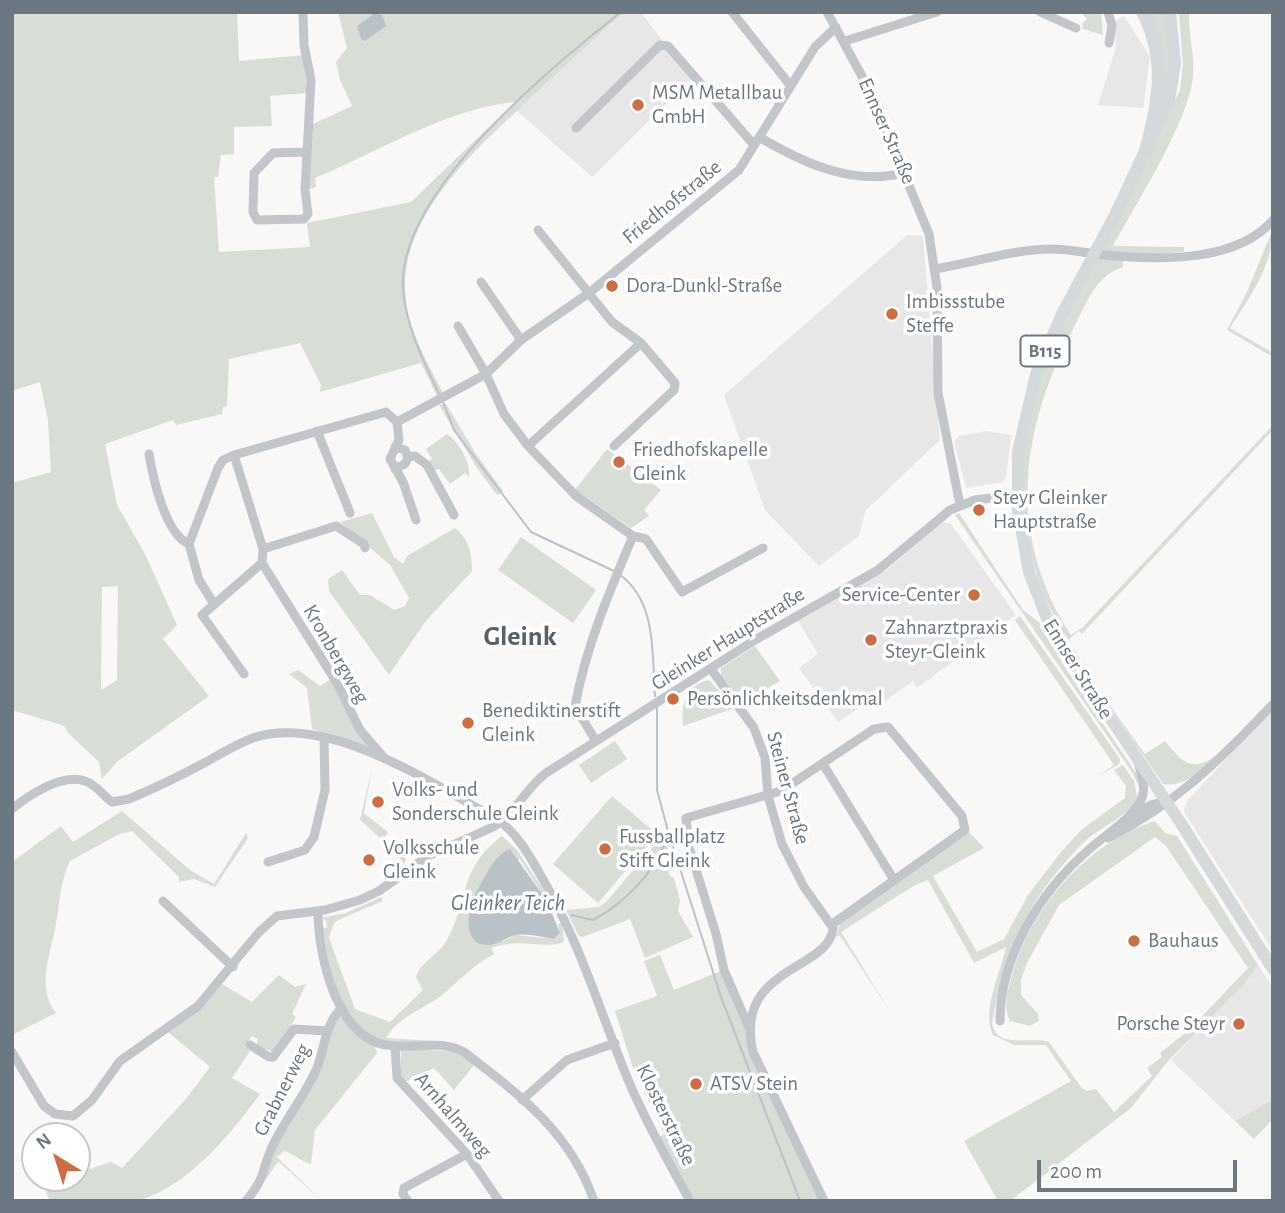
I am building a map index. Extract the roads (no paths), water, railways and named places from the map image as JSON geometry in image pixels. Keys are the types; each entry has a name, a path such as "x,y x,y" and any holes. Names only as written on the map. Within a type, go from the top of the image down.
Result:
{"highway":[{"path":"1143,12 1157,48 1160,77 1156,113 1146,151"}],"main road":[{"name":"Ennser Straße","path":"1171,15 1174,50 1169,100 1146,151 1063,312 1036,374 1021,434 1017,495 1024,551 1045,617 1062,649 1166,801 1273,969"}],"street":[{"path":"303,12 304,45 311,80 306,152 307,218 257,219 253,212 254,173 273,153 306,152"},
{"path":"732,12 790,85"},
{"name":"Ennser Straße","path":"827,12 845,41 917,200 929,234 935,269 938,393 960,505"},
{"path":"845,41 909,16 937,12"},
{"path":"1040,12 1076,27"},
{"path":"1108,12 1112,25 1109,43"},
{"name":"Friedhofstraße","path":"397,422 486,374 521,340 589,293 738,170 815,47 836,27"},
{"path":"576,128 660,45 668,46 736,128 757,141 831,172 894,175"},
{"path":"935,269 1035,250 1154,258 1225,249 1256,236 1273,220"},
{"path":"538,230 612,322 641,343 676,387 614,446"},
{"path":"481,282 521,340"},
{"path":"458,326 486,374 504,414 528,446 576,496 633,536 646,539 682,592 763,548"},
{"path":"528,446 641,343"},
{"path":"214,604 197,573 189,544 221,461 234,455 386,412 397,422 399,440 390,458 403,482 415,520"},
{"path":"317,431 350,513"},
{"path":"395,447 405,450 408,457 405,464 395,469"},
{"path":"149,454 152,473 174,534 189,544"},
{"path":"234,455 263,549 262,563 202,615 244,674"},
{"path":"408,457 415,456 427,465 454,515"},
{"name":"Gleinker Hauptstraße","path":"502,822 532,783 775,628 878,570 937,520 960,505 985,498 1017,495"},
{"path":"263,549 335,526 364,544 365,548"},
{"path":"596,741 575,707 595,635 633,536"},
{"name":"Kronbergweg","path":"262,563 337,683 360,730 385,759"},
{"name":"Steiner Straße","path":"711,669 757,735 765,758 768,796 788,859 831,925"},
{"path":"1094,845 1153,814 1166,801 1215,766 1273,704"},
{"path":"750,1030 756,1002 772,983 830,940 831,925 962,833 966,826 962,816 888,727 874,729 823,764 768,796 688,816 685,822 724,970 750,1030 753,1052 824,1201"},
{"path":"12,809 43,789 79,780 94,786 112,802 118,802 174,779 252,738 287,732 324,738 385,759 502,822"},
{"path":"268,863 305,850 314,838 326,790 324,738"},
{"path":"1120,824 1138,805 1144,793 1138,762"},
{"path":"823,764 894,880"},
{"path":"1000,1021 1009,970 1027,927 1055,885 1094,845 1120,824 1148,806 1166,801"},
{"path":"12,1052 44,1106 55,1114 73,1116 92,1100 115,1066 192,1011 233,967 259,932 278,916 342,906 369,896 428,856 502,822"},
{"name":"Klosterstraße","path":"502,822 528,855 560,910 583,958 639,1106 690,1201"},
{"path":"163,901 233,967"},
{"path":"317,911 320,950 342,1008 356,1028 370,1039 395,1046 435,1045 459,1049 522,1100 565,1142 582,1168 594,1201"},
{"path":"738,1005 756,1002"},
{"name":"Grabnerweg","path":"246,1201 264,1178 274,1143 310,1083 328,1031 342,1008"},
{"name":"Grabnerweg","path":"250,1045 269,1057 274,1057 294,1029 328,1031"},
{"path":"522,1100 567,1060 615,1043"},
{"name":"Arnhalmweg","path":"395,1046 397,1078 467,1154 499,1201"},
{"path":"408,1201 403,1194 404,1188 467,1154"}],"water":[{"path":"376,12 382,15 386,26 365,41 361,39 357,26"},
{"name":"Gleinker Teich","path":"510,849 547,901 560,933 554,939 521,935 486,945 472,938 469,914 474,897 495,861"}],"waterway":[{"path":"439,394 411,330 403,289 408,252 425,213 451,173 520,98 621,12"},
{"path":"443,402 454,430 531,532 614,571"},
{"path":"619,574 631,585 646,613 652,646 655,696"},
{"path":"657,708 657,790 668,831 721,997 800,1201"},
{"path":"571,915 593,920 629,894 657,859 668,832"}],"place":[{"name":"MSM Metallbau GmbH","path":"638,105"},
{"name":"Dora-Dunkl-Straße","path":"612,286"},
{"name":"Imbissstube Steffe","path":"892,314"},
{"name":"Friedhofskapelle Gleink","path":"619,462"},
{"name":"Steyr Gleinker Hauptstraße","path":"979,510"},
{"name":"Service-Center","path":"974,595"},
{"name":"Zahnarztpraxis Steyr-Gleink","path":"871,640"},
{"name":"Persönlichkeitsdenkmal","path":"673,699"},
{"name":"Benediktinerstift Gleink","path":"468,723"},
{"name":"Volks- und Sonderschule Gleink","path":"378,802"},
{"name":"Fussballplatz Stift Gleink","path":"605,849"},
{"name":"Volksschule Gleink","path":"369,860"},
{"name":"Bauhaus","path":"1134,941"},
{"name":"Porsche Steyr","path":"1239,1024"},
{"name":"ATSV Stein","path":"696,1084"}],"district":[{"name":"Gleink","path":"520,637"}]}
